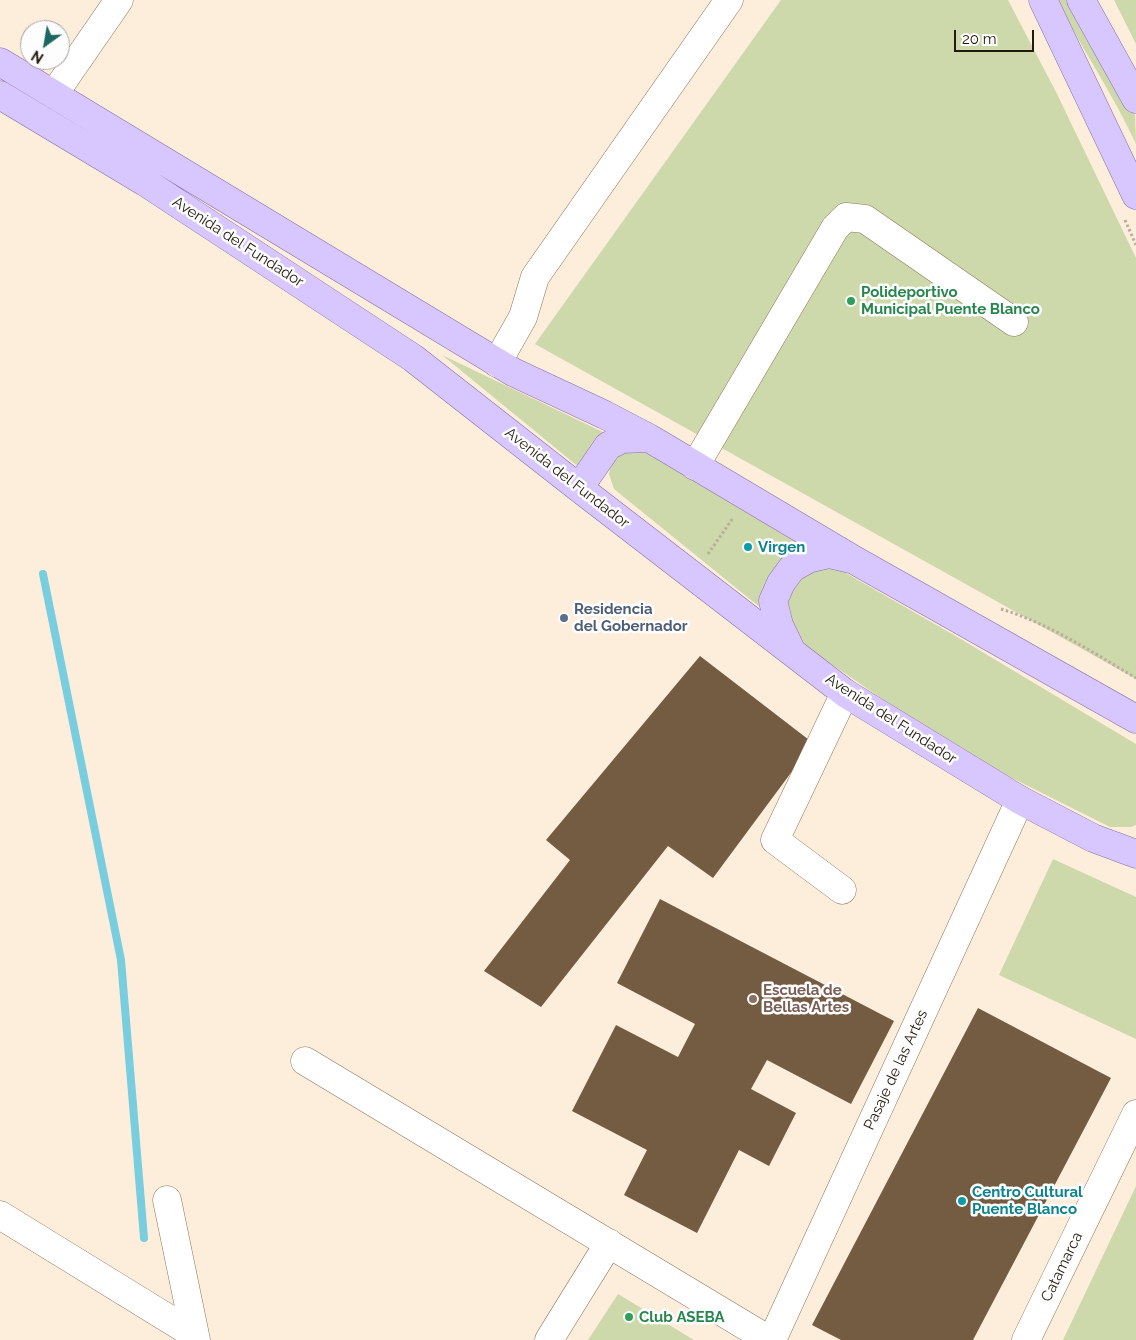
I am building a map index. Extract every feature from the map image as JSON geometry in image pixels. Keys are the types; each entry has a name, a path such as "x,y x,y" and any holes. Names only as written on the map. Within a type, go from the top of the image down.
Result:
{"main road":[{"path":"1043,0 1136,194"},
{"path":"1081,0 1136,99"},
{"name":"Avenida del Fundador","path":"0,62 497,363 649,438 856,561 1136,719"},
{"name":"Avenida del Fundador","path":"0,95 145,182 414,358 845,693 1020,800 1093,838 1136,854"},
{"path":"579,488 608,446 622,440 649,438"},
{"path":"791,651 779,625 773,601 781,583 792,568 808,559 829,554 856,561"},
{"path":"1093,838 1131,836 1136,833"}],"street":[{"path":"54,94 119,0"},
{"path":"497,363 523,317 534,277 729,0"},
{"path":"695,466 835,228 846,217 865,219 1014,322"},
{"path":"842,890 775,840 845,693"},
{"name":"Pasaje de las Artes","path":"771,1340 1020,800"},
{"path":"305,1060 771,1340"},
{"name":"Catamarca","path":"1026,1340 1136,1114"},
{"path":"167,1200 196,1338"},
{"path":"0,1216 196,1338"},
{"path":"549,1340 609,1243"}],"path":[{"path":"693,575 748,497"}],"green space":[{"name":"Polideportivo Municipal Puente Blanco","path":"781,0 1008,0 1056,92 1136,258 1136,679 535,344"},
{"path":"1057,0 1067,0 1082,29 1135,115 1136,144 1117,107"},
{"path":"1114,0 1136,0 1136,44"},
{"path":"442,355 605,433 580,468"},
{"path":"627,450 644,451 806,548 786,555 767,581 762,595 767,613 614,489 609,474 613,457"},
{"path":"814,569 839,569 1136,744 1136,825 1131,827 1110,827 994,769 900,711 802,644 788,625 787,600 801,579"},
{"path":"1053,859 1136,897 1136,1039 999,975"},
{"path":"1136,1186 1136,1340 1063,1340"},
{"name":"Club ASEBA","path":"618,1294 694,1340 588,1340"}],"building":[{"path":"700,656 813,743 713,878 668,846 541,1007 484,971 570,860 546,840"},
{"path":"660,899 894,1021 851,1104 767,1060 751,1089 796,1113 769,1166 739,1150 697,1233 624,1195 647,1150 572,1111 616,1025 678,1057 695,1024 617,983"},
{"name":"Centro Cultural Puente Blanco","path":"978,1008 1111,1078 973,1340 841,1340 812,1325"}],"waterway":[{"path":"43,574 121,960 144,1238"}],"place":[{"name":"Polideportivo Municipal Puente Blanco","path":"851,301"},
{"name":"Virgen","path":"748,547"},
{"name":"Residencia del Gobernador","path":"564,618"},
{"name":"Escuela de Bellas Artes","path":"753,999"},
{"name":"Centro Cultural Puente Blanco","path":"962,1201"},
{"name":"Club ASEBA","path":"629,1317"}]}
